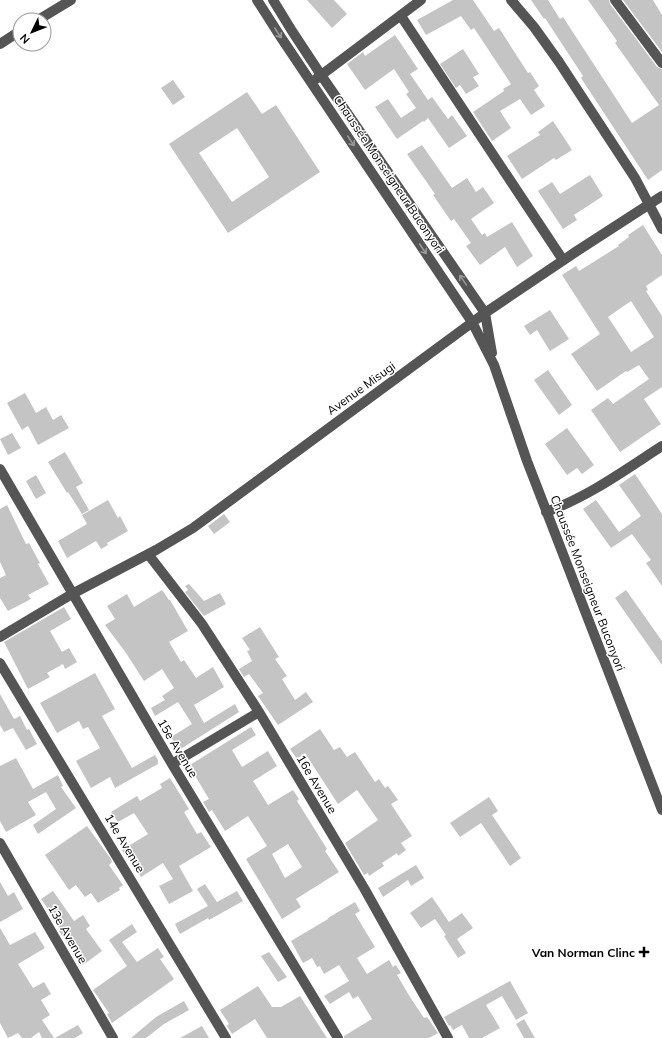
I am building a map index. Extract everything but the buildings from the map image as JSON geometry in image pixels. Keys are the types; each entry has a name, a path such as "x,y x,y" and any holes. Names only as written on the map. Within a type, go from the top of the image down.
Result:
{"street":[{"path":"51,12 71,0"},
{"name":"Chaussée Monseigneur Buconyori","path":"257,0 472,322 494,365 546,512 662,810"},
{"name":"Chaussée Monseigneur Buconyori","path":"273,0 321,75 485,313 494,365"},
{"path":"511,0 534,27 559,62 635,178 650,204 662,230"},
{"path":"615,0 662,63"},
{"path":"312,83 401,16 417,1"},
{"path":"401,16 563,260"},
{"path":"0,44 12,36"},
{"name":"Avenue Misugi","path":"0,637 72,594 152,552 193,528 472,322 563,260 662,196"},
{"path":"546,512 578,499 662,446"},
{"name":"15e Avenue","path":"0,468 172,764 338,1038"},
{"name":"16e Avenue","path":"152,552 202,624 258,712 364,888 448,1038"},
{"name":"14e Avenue","path":"0,663 226,1038"},
{"path":"172,764 258,712"},
{"name":"13e Avenue","path":"0,843 113,1038"}],"place":[{"name":"Van Norman Clinc","path":"644,952"}]}
